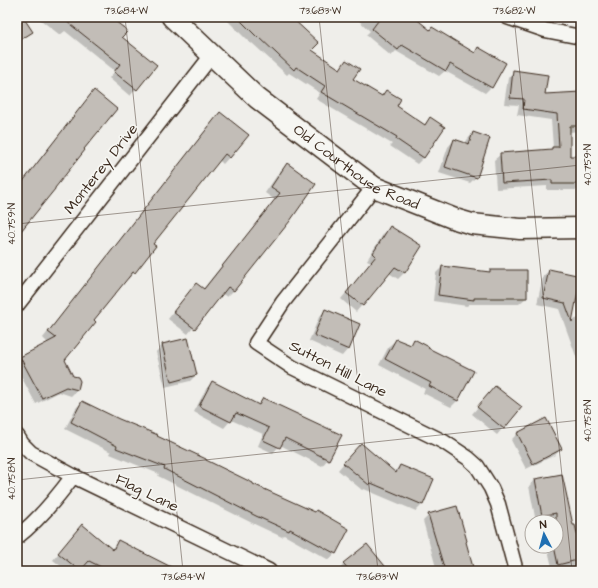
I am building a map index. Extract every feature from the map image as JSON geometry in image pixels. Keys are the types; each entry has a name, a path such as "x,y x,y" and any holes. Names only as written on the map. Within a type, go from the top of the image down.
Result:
{"street":[{"name":"Old Courthouse Road","path":"172,17 257,98 374,187 455,219 472,224 520,229 581,228"},
{"path":"507,17 545,30 581,36"},
{"name":"Monterey Drive","path":"17,304 212,55"},
{"name":"Sutton Hill Lane","path":"374,187 283,302 256,343 292,368 444,442 468,458 477,466 491,488 498,504 516,571"},
{"name":"Flag Lane","path":"17,436 22,444 31,453 72,476 269,571"},
{"path":"17,537 30,528 42,515 72,476"}],"building":[{"path":"17,17 23,17 33,32 17,42"},
{"path":"61,17 110,17 128,31 122,37 157,65 137,90 114,72 120,64"},
{"path":"237,17 291,17 319,43 312,50 340,69 346,60 360,69 353,79 382,96 386,90 401,99 397,106 425,125 430,117 445,127 424,158 396,139 397,137 321,92 325,86 296,67 294,70"},
{"path":"381,17 414,17 430,30 432,27 475,53 478,47 506,63 492,88 450,64 446,71 402,45 398,50 372,29"},
{"path":"513,70 548,75 545,94 581,92 581,126 570,126 570,156 581,156 581,184 552,184 552,180 502,183 500,153 552,149 552,147 559,147 557,114 523,109 524,99 510,98"},
{"path":"94,90 117,109 17,236 17,189"},
{"path":"220,112 249,135 230,158 225,154 153,244 156,246 135,273 133,272 94,320 96,322 65,360 73,376 78,377 80,381 78,390 66,387 42,398 20,357 56,338 48,332"},
{"path":"473,132 490,138 477,178 445,167 454,139 469,144"},
{"path":"287,163 316,184 290,221 234,291 228,287 195,329 173,312 196,283 204,289 280,193 271,187"},
{"path":"390,226 422,246 405,273 395,267 363,306 346,293 376,256 373,253"},
{"path":"442,266 490,272 490,270 527,270 527,298 474,298 474,300 438,295"},
{"path":"549,269 581,276 572,322 565,303 543,298"},
{"path":"325,309 360,324 349,350 314,335"},
{"path":"188,338 197,375 171,382 162,344"},
{"path":"396,339 411,345 414,339 429,347 428,348 474,371 458,401 429,386 431,383 385,359"},
{"path":"212,381 259,405 263,398 342,435 329,460 285,438 280,448 263,440 269,428 236,413 231,422 199,406"},
{"path":"495,386 522,407 504,429 477,407"},
{"path":"82,401 119,419 158,435 157,436 206,459 253,484 315,512 316,510 349,529 336,554 290,529 289,531 256,516 164,469 165,467 116,448 117,446 71,422"},
{"path":"546,418 562,449 533,464 517,433"},
{"path":"361,443 396,473 400,465 434,479 423,505 371,483 369,485 343,463"},
{"path":"562,474 573,525 575,525 581,551 581,559 558,565 556,554 564,554 564,514 542,514 535,479"},
{"path":"457,506 474,571 445,571 428,514"},
{"path":"82,524 113,550 118,540 179,571 109,571 89,561 80,571 58,553"},
{"path":"367,544 389,571 350,571 343,563"}]}
